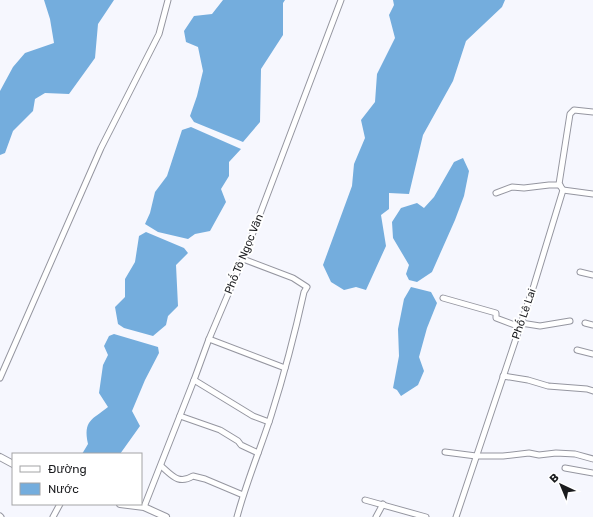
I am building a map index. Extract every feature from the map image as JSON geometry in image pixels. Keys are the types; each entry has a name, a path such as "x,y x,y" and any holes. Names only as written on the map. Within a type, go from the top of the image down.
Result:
{"street":[{"path":"0,378 101,148 159,34 168,0"},
{"name":"Phố Tô Ngọc Vân","path":"144,507 209,338 243,259 341,0"},
{"name":"Phố Lê Lai","path":"456,517 521,325 562,188 559,184 570,114 574,110 593,112"},
{"path":"496,193 512,187 524,188 549,185 593,194"},
{"path":"237,517 243,495 269,422 285,368 304,292 307,287 293,278 243,259"},
{"path":"580,272 593,275"},
{"path":"443,298 496,313 496,318 521,325 540,326 570,321"},
{"path":"585,323 593,325"},
{"path":"209,338 285,368"},
{"path":"577,350 593,354"},
{"path":"504,376 528,380 548,386 587,388 593,391"},
{"path":"194,380 253,416 269,422"},
{"path":"180,416 220,430 238,440 241,445 258,453"},
{"path":"445,452 476,456 503,456 529,453 539,455 575,454 593,459"},
{"path":"0,457 12,463"},
{"path":"160,466 178,480 186,480 193,476 205,479 243,495"},
{"path":"565,468 593,473"},
{"path":"365,500 426,517"},
{"path":"376,517 383,504"},
{"path":"53,517 59,505"},
{"path":"128,505 144,507 166,517"}],"water":[{"path":"44,0 114,0 98,24 95,58 69,94 45,93 35,99 33,111 13,131 5,153 0,155 0,91 13,67 25,53 54,43 50,19"},
{"path":"223,0 285,0 283,3 283,35 261,69 260,122 243,142 194,122 190,116 203,71 198,47 186,42 184,31 194,16 212,14"},
{"path":"393,0 505,0 502,7 466,41 453,81 423,135 409,194 389,193 389,209 381,215 386,246 366,290 356,287 344,290 331,282 323,265 352,186 354,164 365,138 361,120 375,102 377,74 395,38 389,15 394,5"},
{"path":"191,127 241,149 229,162 229,176 221,189 226,202 210,231 195,234 188,239 158,232 145,224 150,213 155,192 167,176 182,130"},
{"path":"463,158 469,171 464,196 432,272 417,282 409,280 406,274 409,265 393,238 392,222 401,208 417,203 424,208 434,197 454,162"},
{"path":"146,232 184,248 188,253 176,265 178,306 168,316 166,325 153,336 124,328 118,324 115,307 125,297 125,279 135,262 139,236"},
{"path":"411,287 431,292 437,303 427,328 419,357 424,371 418,385 401,396 397,390 393,388 399,356 398,329 404,299"},
{"path":"114,334 158,347 159,353 145,380 132,411 140,426 121,453 83,453 88,444 87,430 90,421 108,407 99,393 103,365 108,355 104,346 109,336"}]}
